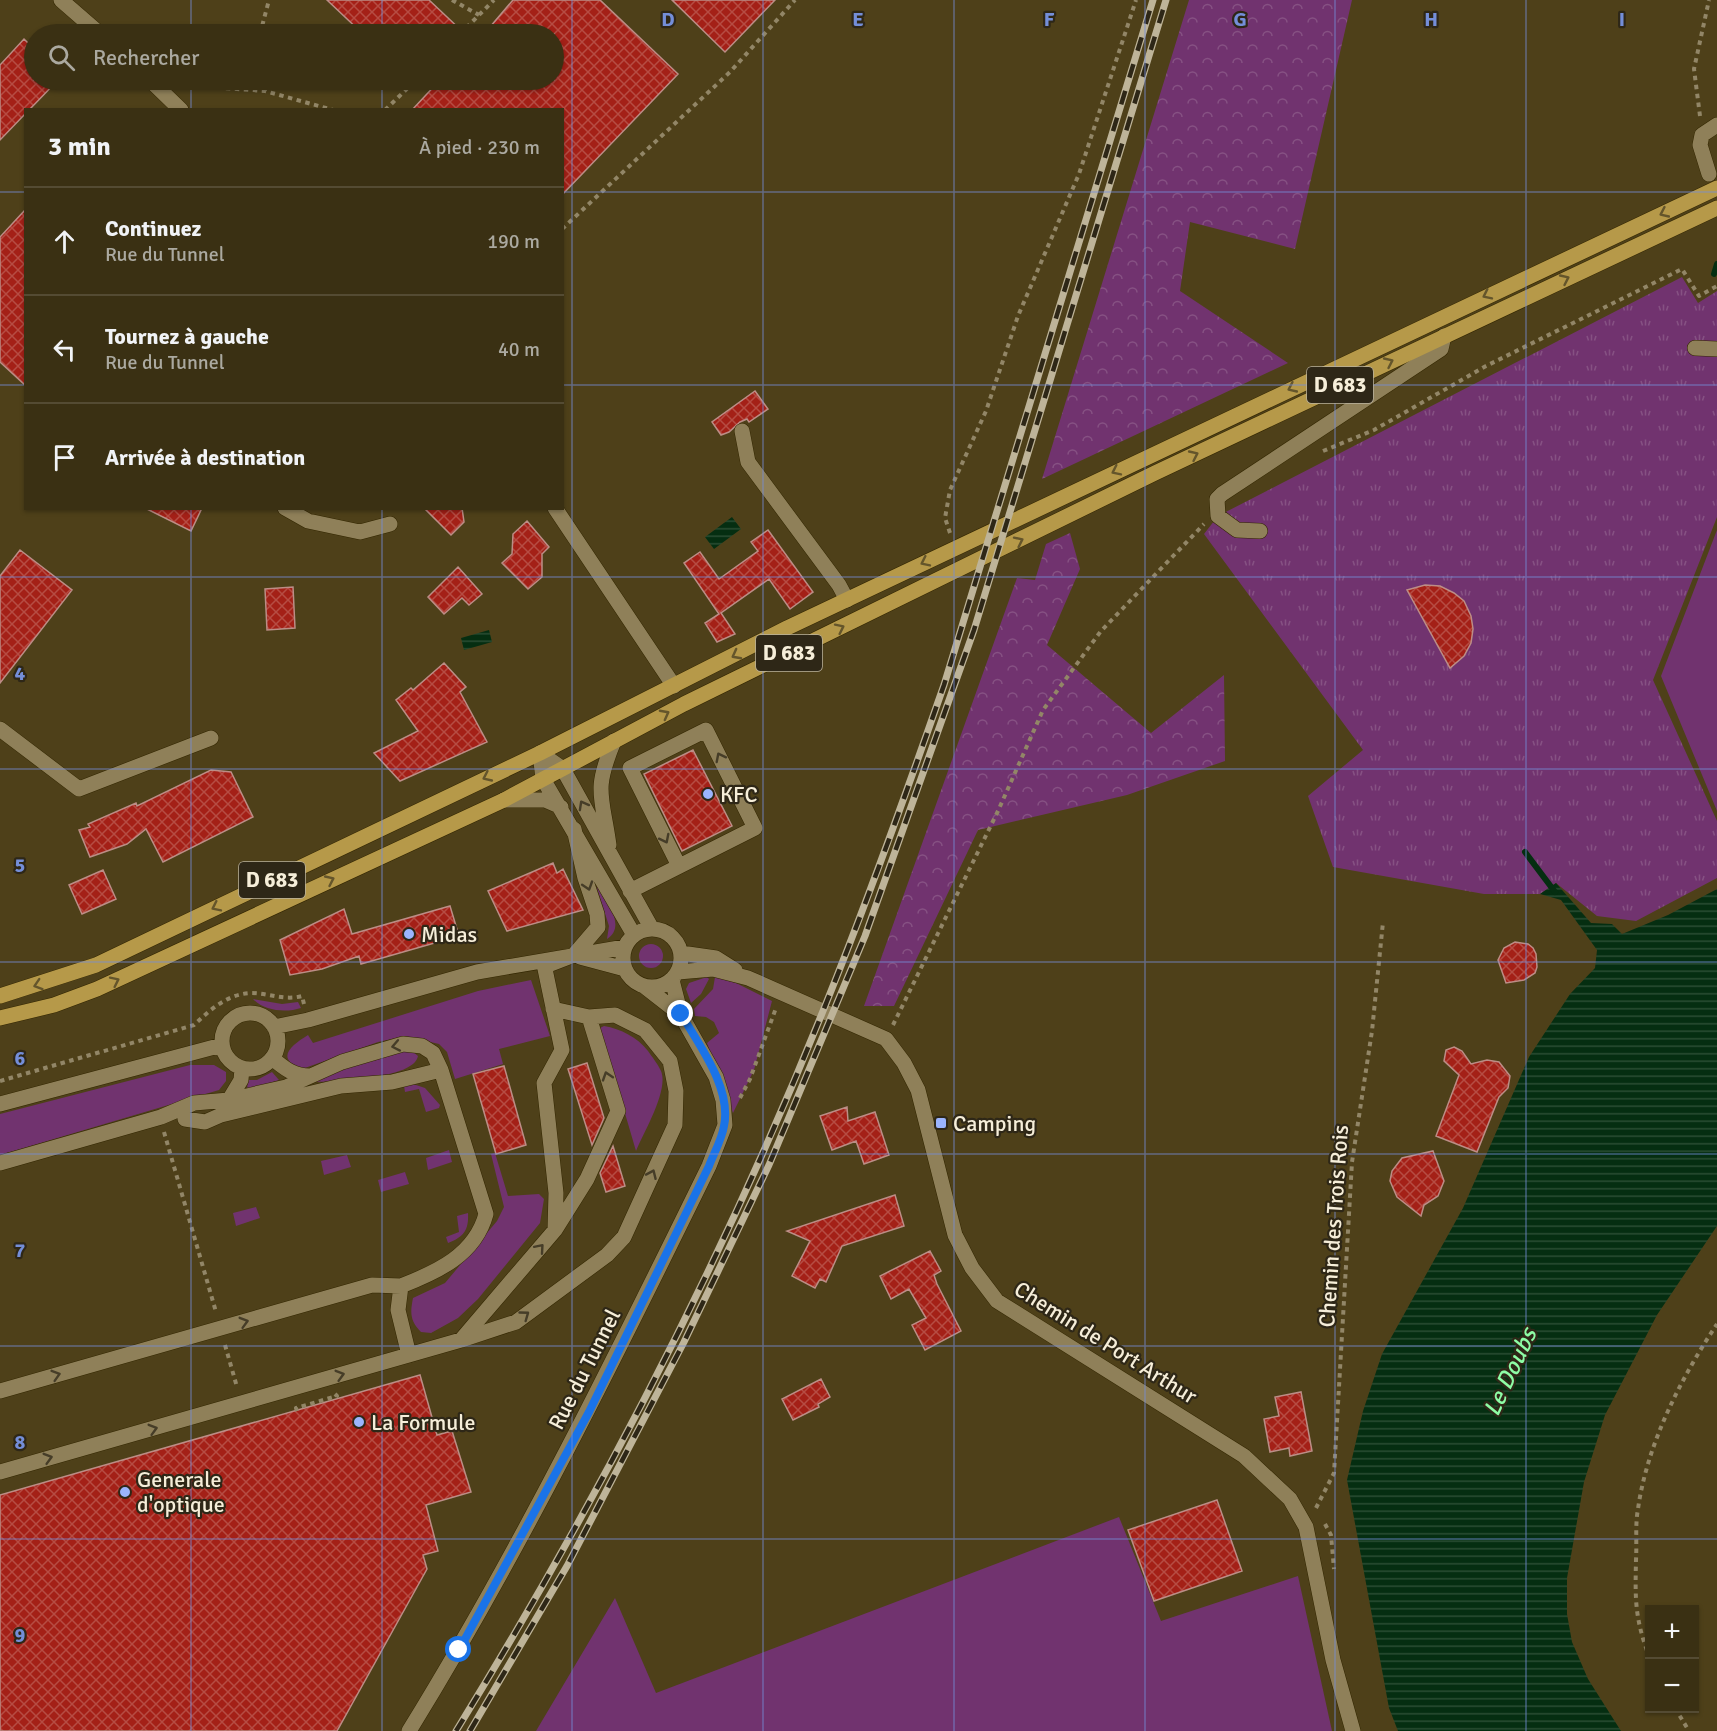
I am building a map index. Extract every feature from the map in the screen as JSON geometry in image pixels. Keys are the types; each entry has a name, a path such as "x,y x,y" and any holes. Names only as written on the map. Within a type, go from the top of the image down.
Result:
{"main road":[{"name":"D 683","path":"0,996 96,965 540,753 956,547 1717,188"},
{"name":"D 683","path":"0,1018 54,1005 97,989 504,800 684,704 1155,473 1717,208"}],"street":[{"path":"61,0 89,24"},
{"path":"162,90 179,108"},
{"path":"1709,174 1700,144 1702,135 1717,125"},
{"path":"1260,531 1237,530 1216,512 1221,494 1441,349 1444,336"},
{"path":"1695,348 1717,349"},
{"path":"742,431 748,462 847,600"},
{"path":"289,510 308,520 360,532 390,524"},
{"path":"556,510 674,686"},
{"path":"0,729 80,789 211,738"},
{"path":"630,891 756,828 706,730 630,768 679,866"},
{"path":"611,857 599,800 599,782 614,741"},
{"path":"540,753 563,769 652,929 671,936 681,953 675,976 655,987 637,983 625,969 574,955"},
{"path":"540,753 543,779 574,829 629,941 625,969"},
{"path":"504,800 545,800 561,807"},
{"path":"555,1230 556,1193 544,1083 562,1050 545,969 548,965 574,955 598,927 597,914 574,829"},
{"path":"274,1027 308,1020 477,972 574,955 629,941 652,929"},
{"name":"Chemin de Port Arthur","path":"681,953 716,958 748,978 886,1039 904,1063 918,1090 955,1235 972,1268 998,1301 1244,1456 1290,1499 1306,1527 1333,1660 1353,1731"},
{"name":"Chemin de Port Arthur","path":"675,976 713,969 748,978"},
{"name":"Rue du Tunnel","path":"409,1731 459,1650 589,1412 709,1166 725,1125 723,1100 716,1077 681,1014 675,976"},
{"name":"Rue du Tunnel","path":"644,986 681,1014"},
{"path":"0,1472 461,1340 516,1322 607,1255 624,1237 675,1125 676,1091 670,1061 645,1030 615,1015 589,1017 553,1009"},
{"path":"240,1015 259,1015 274,1027 278,1043 272,1058 259,1068 242,1068 229,1060 222,1045 226,1027 240,1015"},
{"path":"461,1340 555,1230 587,1179 618,1110 589,1017"},
{"path":"0,1163 162,1122 194,1103 229,1100 286,1087 342,1062 403,1044 422,1046 433,1053 441,1070 486,1214 481,1231 445,1268 400,1286 372,1285 0,1391"},
{"path":"0,1104 222,1045"},
{"path":"272,1058 299,1076 313,1075"},
{"path":"229,1100 241,1080 242,1068"},
{"path":"185,1119 205,1122 221,1115 341,1086 392,1082 441,1070"},
{"path":"400,1286 398,1310 409,1355"}],"path":[{"path":"263,24 269,0"},
{"path":"452,0 479,15"},
{"path":"470,24 494,0"},
{"path":"564,227 730,72 795,0"},
{"path":"956,547 945,518 950,490 986,411 1018,316 1079,174 1136,0"},
{"path":"1702,135 1694,69 1709,0"},
{"path":"254,90 326,108"},
{"path":"387,108 406,90"},
{"path":"1315,455 1335,444 1374,430 1486,366 1682,269 1699,296 1717,286"},
{"path":"886,1039 998,811 1043,710 1101,631 1216,512"},
{"name":"Chemin des Trois Rois","path":"1306,1527 1334,1473 1352,1162 1372,1030 1383,922"},
{"path":"0,1081 194,1025 213,1007 228,998 251,993 290,1000 303,996 305,1007"},
{"path":"725,1125 750,1079 782,993"},
{"path":"162,1122 218,1321"},
{"path":"1645,1646 1637,1626 1635,1601 1638,1509 1652,1450 1694,1359 1717,1324"},
{"path":"222,1335 240,1396"},
{"path":"1678,1713 1689,1731"}],"green space":[{"path":"1189,0 1352,0 1295,249 1190,222 1180,291 1288,363 1042,479"},
{"path":"1682,277 1698,303 1717,291 1717,517 1653,680 1717,821 1717,878 1636,921 1597,916 1556,883 1540,894 1484,894 1333,867 1308,796 1363,750 1204,534 1218,516"},
{"path":"1717,530 1717,811 1661,676"},
{"path":"1070,533 1080,569 1047,645 1151,733 1224,675 1225,761 1127,795 978,830 894,1006 864,1006 1017,578 1035,580 1046,544"},
{"path":"595,882 615,919 613,933 607,939 609,926"},
{"path":"651,944 660,947 663,956 660,965 651,968 642,965 639,956 642,947"},
{"path":"707,977 709,979 701,994 691,1003 686,989 689,983"},
{"path":"715,977 736,983 772,1001 754,1070 733,1113 707,1043 719,1033 714,1022 706,1017 695,1016 694,1009 713,989"},
{"path":"531,980 550,1036 499,1049 503,1064 455,1079 447,1052 439,1044 405,1036 378,1042 302,1069 294,1065 287,1056 296,1043 308,1035 313,1043 478,991"},
{"path":"253,999 282,1004 298,1002 301,1008 276,1010 263,1006"},
{"path":"604,1026 634,1038 648,1051 661,1071 663,1079 659,1100 636,1151 600,1028"},
{"path":"400,1051 412,1051 418,1056 413,1064 403,1070 373,1077 315,1082 330,1073"},
{"path":"190,1065 214,1065 226,1072 226,1081 219,1090 0,1155 0,1114"},
{"path":"272,1072 279,1080 247,1090 248,1080 257,1080"},
{"path":"413,1084 425,1088 440,1105 439,1108 426,1112 419,1089 405,1092 404,1086"},
{"path":"449,1150 452,1162 428,1170 426,1158"},
{"path":"495,1153 508,1196 539,1194 544,1199 540,1223 478,1299 458,1318 431,1333 421,1332 412,1316 413,1298 445,1283 497,1221 504,1207 491,1154"},
{"path":"347,1155 351,1167 324,1175 321,1161"},
{"path":"405,1172 409,1184 381,1192 378,1180"},
{"path":"256,1207 260,1218 236,1226 233,1213"},
{"path":"468,1213 464,1232 448,1243 446,1237 459,1232 457,1216"},
{"path":"1119,1517 1161,1621 1298,1576 1332,1731 536,1731 615,1598 656,1693"}],"water":[{"path":"732,517 741,529 714,549 705,537"},
{"path":"489,630 492,642 464,650 461,638"},
{"name":"Le Doubs","path":"1556,883 1591,923 1612,924 1622,934 1668,915 1717,889 1717,1226 1657,1315 1605,1415 1584,1482 1567,1578 1567,1614 1572,1642 1588,1679 1621,1731 1398,1731 1389,1708 1347,1480 1363,1411 1382,1354 1463,1208 1529,1057 1570,994 1595,968 1597,950 1561,900 1540,894"}],"building":[{"path":"327,0 429,0 454,24 352,24"},
{"path":"513,0 600,0 678,74 564,193 564,108 414,108 431,90 564,90 564,24 493,24"},
{"path":"672,0 775,0 725,52"},
{"path":"24,39 24,90 48,90 31,108 24,108 24,115 0,140 0,65"},
{"path":"24,211 24,384 0,362 0,237"},
{"path":"755,391 768,409 749,422 747,419 740,422 729,432 721,435 712,422"},
{"path":"149,510 201,510 191,531"},
{"path":"426,510 462,510 464,522 451,535"},
{"path":"527,521 549,547 542,554 542,577 528,589 502,563 512,554 513,534"},
{"path":"768,530 813,592 790,609 769,579 721,613 735,634 717,642 705,623 719,614 684,563 700,552 719,579 758,551 751,542"},
{"path":"20,550 72,590 0,683 0,576"},
{"path":"458,567 482,594 469,605 462,598 444,614 428,597"},
{"path":"1425,585 1440,586 1454,593 1464,601 1471,616 1473,629 1471,643 1464,656 1450,668 1407,590"},
{"path":"293,587 295,628 267,630 265,589"},
{"path":"444,663 466,687 460,692 487,742 400,781 374,753 418,731 396,700 411,688 413,690"},
{"path":"693,750 732,826 682,851 644,774"},
{"path":"211,770 231,772 253,817 163,862 146,829 127,844 90,857 79,830 90,827 88,824 136,803 137,806"},
{"path":"553,863 557,873 563,869 583,910 507,931 488,891"},
{"path":"103,870 116,899 82,914 69,885"},
{"path":"450,906 459,936 361,964 359,956 322,969 290,975 280,940 344,909 352,934"},
{"path":"1515,942 1528,944 1533,948 1537,967 1535,973 1524,980 1506,983 1498,960 1504,948"},
{"path":"1454,1047 1462,1051 1471,1064 1487,1060 1499,1062 1510,1076 1508,1088 1499,1097 1477,1152 1436,1136 1459,1075 1444,1061 1446,1050"},
{"path":"587,1063 604,1118 592,1145 568,1069"},
{"path":"504,1066 526,1145 496,1154 473,1074"},
{"path":"847,1107 848,1121 875,1112 889,1155 864,1164 856,1141 832,1150 820,1116"},
{"path":"613,1146 625,1186 606,1192 600,1173"},
{"path":"1433,1151 1444,1181 1438,1196 1424,1205 1421,1216 1397,1197 1390,1181 1392,1171 1402,1158"},
{"path":"895,1195 904,1226 842,1246 826,1282 820,1279 815,1288 792,1276 810,1241 787,1231"},
{"path":"930,1251 941,1271 934,1275 937,1284 961,1331 925,1350 912,1325 926,1318 909,1289 891,1299 880,1276"},
{"path":"420,1375 437,1435 452,1431 471,1492 426,1505 438,1551 423,1555 427,1569 337,1731 0,1731 0,1495"},
{"path":"821,1379 830,1397 818,1404 819,1407 793,1420 782,1399"},
{"path":"1301,1392 1312,1451 1290,1456 1289,1448 1270,1452 1264,1419 1279,1416 1275,1397"},
{"path":"1217,1500 1242,1571 1154,1601 1128,1530"}],"waterway":[{"path":"1714,274 1717,264"},
{"path":"1525,852 1555,892"}],"railway":[{"path":"456,1731 560,1555 657,1374 747,1189 827,1001 858,923 944,685 1153,0"},
{"path":"470,1731 567,1566 684,1342 769,1165 865,936 974,630 1166,0"}],"place":[{"name":"KFC","path":"708,794"},
{"name":"Midas","path":"409,934"},
{"name":"Camping","path":"941,1123"},
{"name":"La Formule","path":"359,1422"},
{"name":"Generale d'optique","path":"125,1492"}],"route":[{"path":"459,1650 589,1412 709,1166 725,1125 723,1100 716,1077 681,1014"}]}
